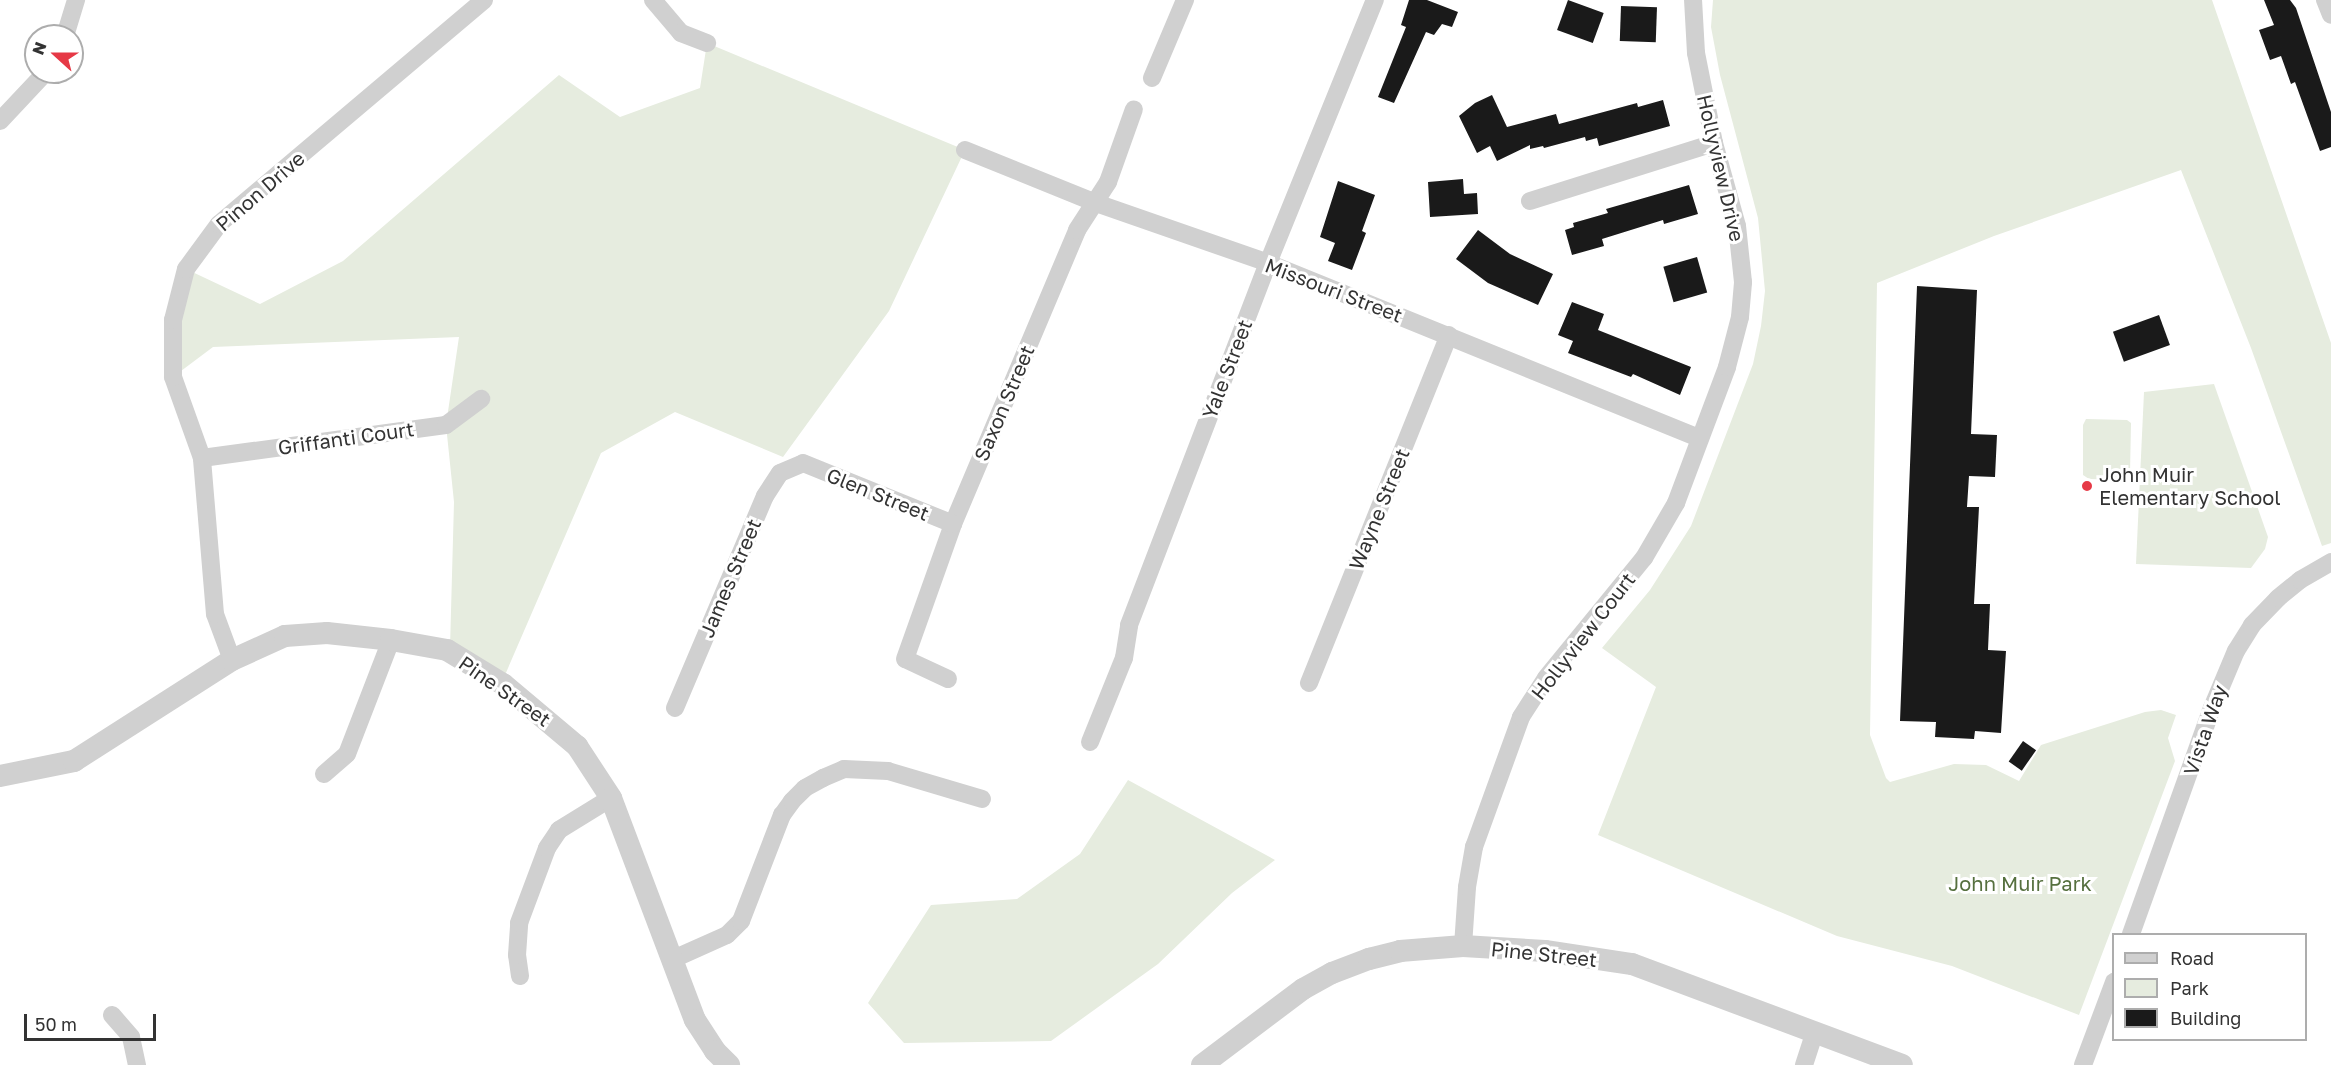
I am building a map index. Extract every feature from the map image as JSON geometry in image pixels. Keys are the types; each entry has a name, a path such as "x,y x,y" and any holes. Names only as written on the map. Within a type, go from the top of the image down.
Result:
{"street":[{"path":"68,24 76,0"},
{"name":"Pinon Drive","path":"232,660 215,614 202,458 173,377 173,320 186,269 219,224 484,0"},
{"path":"653,0 681,33 707,43"},
{"path":"1152,78 1185,0"},
{"name":"Yale Street","path":"1090,742 1124,658 1129,625 1268,263 1375,0"},
{"name":"Hollyview Drive","path":"1693,0 1696,53 1714,143 1737,226 1743,282 1740,317 1728,367 1700,438"},
{"path":"2325,0 2331,15"},
{"path":"0,121 35,84"},
{"name":"Saxon Street","path":"948,679 905,659 953,525 1077,230 1108,182 1134,109"},
{"path":"1530,201 1714,143"},
{"name":"Missouri Street","path":"965,150 1096,203 1268,263 1700,438"},
{"name":"Wayne Street","path":"1309,683 1449,335"},
{"name":"Griffanti Court","path":"202,458 447,425 481,399"},
{"name":"Hollyview Court","path":"1463,946 1467,887 1474,847 1521,717 1546,678 1644,558 1676,503 1700,438"},
{"name":"Glen Street","path":"802,464 953,525"},
{"name":"James Street","path":"675,708 765,496 780,473 802,464"},
{"name":"Vista Way","path":"2131,933 2212,708 2236,651 2252,625 2277,598 2300,579 2331,562"},
{"name":"Pine Street","path":"0,776 74,761 232,660 285,636 327,633 391,640 447,650 503,684 577,746 611,798 695,1020 715,1051 729,1065"},
{"path":"324,774 347,754 391,640"},
{"path":"671,960 728,935 741,921 782,815 805,788 823,778 844,769 888,771 982,799"},
{"path":"520,976 517,955 519,922 547,848 559,830 611,798"},
{"name":"Pine Street","path":"1212,1062 1303,989 1332,973 1369,959 1400,951 1463,946 1545,951 1632,964 1902,1065"},
{"path":"2083,1065 2112,987"},
{"path":"112,1015 131,1037 137,1065"},
{"path":"1804,1065 1815,1032"}],"green space":[{"name":"John Muir Park","path":"1713,0 2212,0 2331,343 2331,543 2322,546 2251,348 2181,170 1994,236 1877,283 1870,735 1886,778 1890,782 1954,764 1986,765 2019,781 2041,745 2145,712 2161,710 2176,715 2168,738 2175,761 2079,1015 1952,966 1837,936 1598,835 1656,687 1602,648 1650,590 1691,526 1753,364 1761,326 1765,291 1758,218 1720,75 1711,27"},
{"path":"707,43 965,150 889,311 783,457 675,412 601,453 502,682 450,648 454,502 446,425 459,337 213,347 173,377 186,269 260,304 343,261 559,75 620,117 700,88"},
{"path":"2214,384 2268,537 2265,549 2251,568 2136,564 2144,392"},
{"path":"2086,419 2127,420 2131,423 2130,473 2125,480 2089,479 2083,475 2083,425"},
{"path":"1128,780 1275,860 1232,893 1158,964 1051,1041 904,1043 868,1003 931,905 1017,899 1080,854"}],"building":[{"path":"1409,0 1427,0 1458,12 1452,27 1442,24 1434,35 1426,32 1394,103 1378,97 1406,27 1401,25"},
{"path":"1568,0 1604,13 1593,43 1557,30"},
{"path":"2264,0 2290,0 2296,8 2331,112 2331,147 2320,151 2295,82 2291,84 2281,56 2270,60 2259,30 2274,25"},
{"path":"1621,6 1657,7 1656,42 1620,41"},
{"path":"1492,95 1507,127 1556,114 1559,124 1637,103 1638,107 1663,100 1670,126 1599,146 1597,138 1586,141 1585,137 1544,148 1543,146 1530,149 1530,145 1497,161 1490,146 1477,153 1459,116 1475,103"},
{"path":"1463,179 1464,194 1477,193 1478,214 1430,217 1428,182"},
{"path":"1338,181 1375,195 1362,231 1366,233 1352,270 1328,261 1335,243 1320,237"},
{"path":"1689,185 1698,214 1664,224 1663,220 1602,239 1604,246 1572,255 1565,230 1574,227 1573,223 1608,213 1606,209"},
{"path":"1478,230 1510,254 1553,274 1538,305 1488,283 1456,259"},
{"path":"1697,257 1707,293 1674,302 1663,267"},
{"path":"1917,286 1977,290 1971,434 1997,435 1995,477 1969,476 1967,507 1979,507 1974,604 1990,604 1988,650 2006,651 2001,733 1975,731 1974,739 1935,737 1936,722 1900,721"},
{"path":"1572,302 1604,314 1598,330 1691,367 1680,395 1633,374 1631,377 1568,353 1573,341 1558,335"},
{"path":"2159,315 2170,345 2124,362 2113,332"},
{"path":"2023,741 2036,750 2022,771 2009,761"}],"place":[{"name":"John Muir Elementary School","path":"2087,486"}]}
